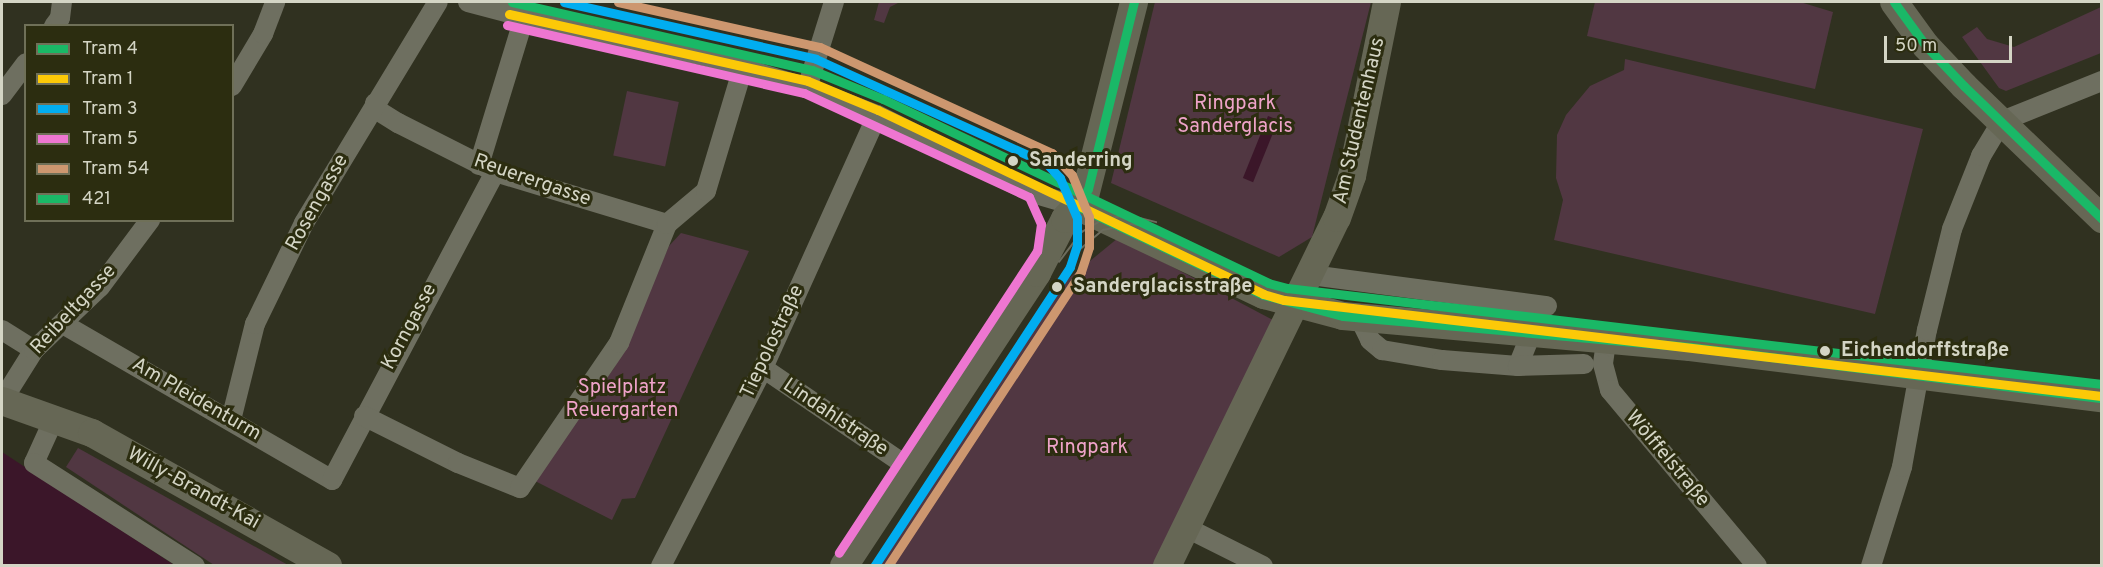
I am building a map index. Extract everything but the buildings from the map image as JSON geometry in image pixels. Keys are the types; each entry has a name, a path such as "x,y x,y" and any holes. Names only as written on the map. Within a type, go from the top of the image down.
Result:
{"street":[{"path":"55,24 62,2"},
{"path":"234,83 262,34 275,2"},
{"name":"Rosengasse","path":"231,420 255,324 304,223 438,2"},
{"path":"468,2 591,35 705,56 807,88 878,116 1032,194 1077,206 1264,295 1359,317 1606,342 1690,347 2102,398"},
{"path":"807,88 834,2"},
{"path":"844,566 1088,189 1134,2"},
{"name":"Am Studentenhaus","path":"1298,303 1352,176 1387,2"},
{"path":"1894,2 1926,46 2102,219"},
{"name":"Korngasse","path":"327,478 332,480 487,169 524,18"},
{"path":"2,95 24,66"},
{"path":"364,416 458,464 520,488 619,343 667,224 706,191 743,68"},
{"path":"1871,566 1902,467 1952,229 1981,156 2002,121 2102,81"},
{"name":"Reuerergasse","path":"375,103 377,111 487,169 667,224"},
{"name":"Tiepolostraße","path":"661,566 763,368 878,116"},
{"name":"Reibeltgasse","path":"2,401 33,350 100,287 149,222"},
{"path":"1311,275 1547,306"},
{"path":"1167,566 1298,303"},
{"path":"1359,317 1370,340 1382,350 1518,366 1584,364"},
{"name":"Am Pleidenturm","path":"63,324 327,478"},
{"path":"2,330 33,350"},
{"path":"1518,366 1531,333"},
{"name":"Wölffelstraße","path":"1606,342 1603,364 1610,390 1757,566"},
{"name":"Lindahlstraße","path":"763,368 908,467"},
{"name":"Willy-Brandt-Kai","path":"2,401 92,432 328,566"},
{"path":"54,419 34,463 195,566"},
{"path":"1185,527 1263,566"}],"green space":[{"path":"879,2 900,2 890,7 884,23 874,20"},
{"name":"Ringpark Sanderglacis","path":"1155,2 1371,2 1312,237 1279,257 1111,183"},
{"path":"1595,2 1800,2 1833,12 1815,89 1587,36"},
{"path":"2101,7 2101,53 2006,91 1999,88 1962,37 1977,27 1987,39 2014,47"},
{"path":"1625,59 1923,129 1875,314 1554,240 1563,200 1556,178 1557,135 1566,115 1590,86 1624,70"},
{"path":"627,91 679,102 665,167 613,156"},
{"name":"Spielplatz Reuergarten","path":"681,233 749,251 635,498 622,499 612,520 533,480 614,368 669,246"},
{"name":"Ringpark","path":"1118,238 1275,321 1158,565 872,566 1051,293"},
{"path":"78,448 288,565 214,565 66,467"}],"shaded area":[{"path":"1268,116 1278,120 1253,182 1243,178"},
{"path":"2,452 89,509 174,565 2,565"}],"tram line":[{"name":"4","path":"512,2 812,70 883,99 1268,283 1287,288 2102,384"},
{"name":"3","path":"564,2 816,59 1047,164 1060,178 1077,218 1077,245 1070,267 874,566"},
{"name":"54","path":"618,2 820,47 1052,153 1072,175 1089,217 1089,247 1081,272 888,566"},
{"name":"1","path":"509,14 808,81 878,110 1263,294 1284,300 2101,396"},
{"name":"5","path":"507,25 804,93 1029,197 1041,224 1037,251 839,553"},
{"path":"1059,262 1082,232 1104,219 1128,215 1156,222"},
{"path":"1071,257 1103,230 1132,224 1144,226"}],"transit line":[{"name":"421","path":"1077,206 1088,189 1134,2"},
{"name":"421","path":"1894,2 1926,46 1964,86 2102,219"},
{"name":"421","path":"1077,206 1264,295 1343,316 1690,347 2102,398"}],"place":[{"name":"Sanderring","path":"1013,161"},
{"name":"Sanderglacisstraße","path":"1057,287"},
{"name":"Eichendorffstraße","path":"1825,351"}]}
